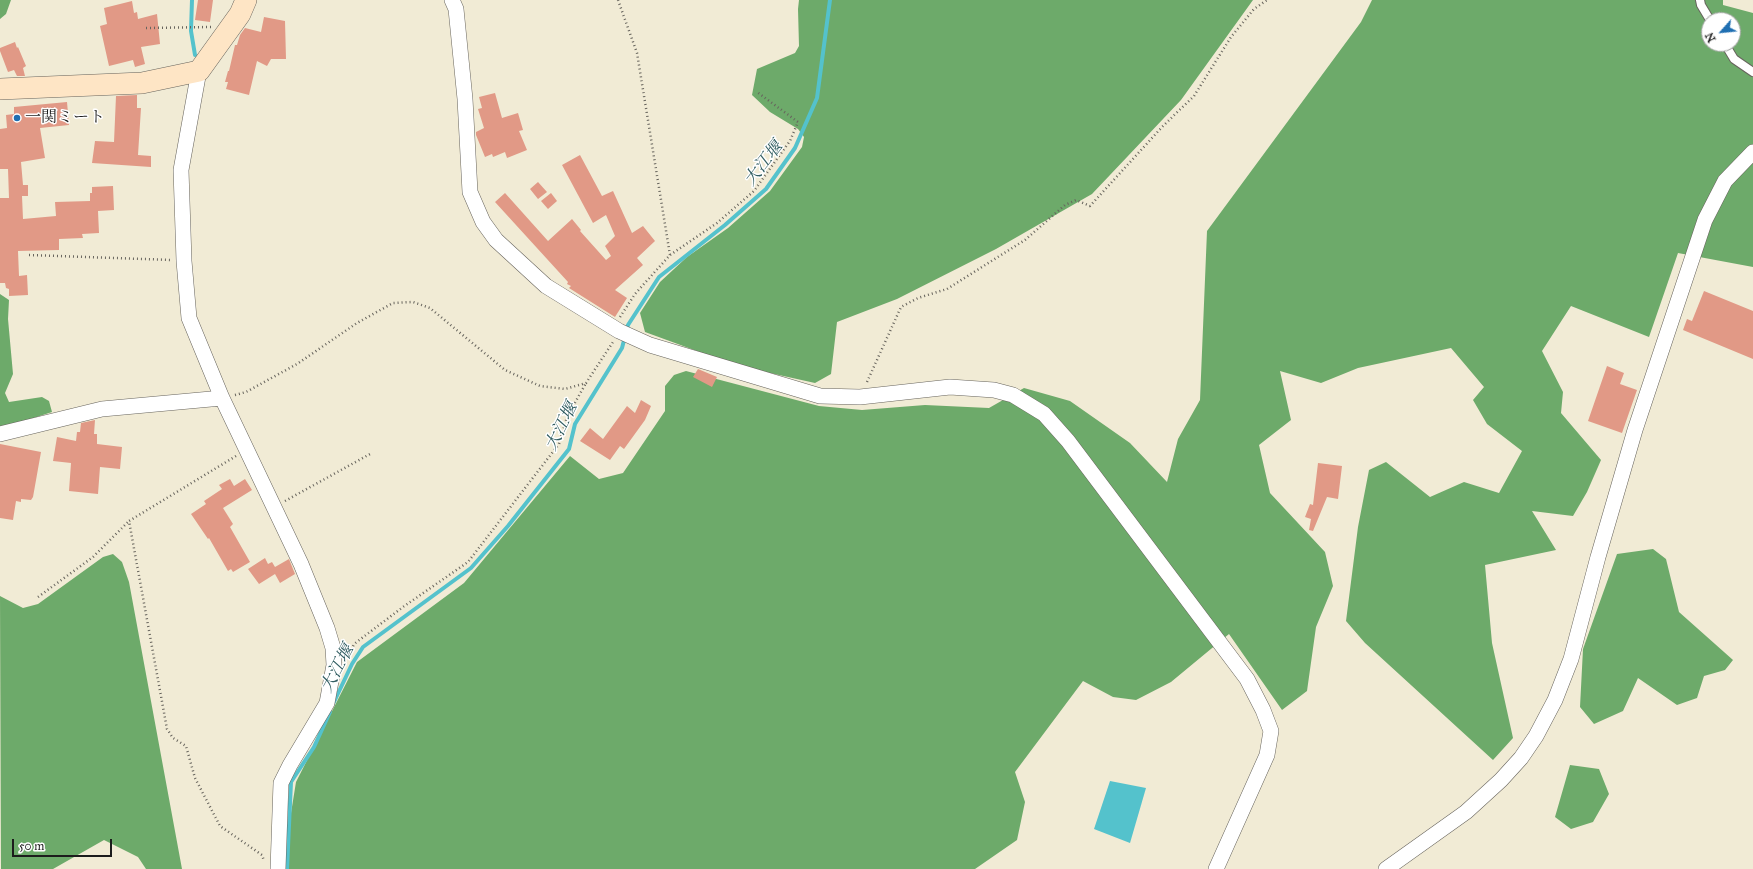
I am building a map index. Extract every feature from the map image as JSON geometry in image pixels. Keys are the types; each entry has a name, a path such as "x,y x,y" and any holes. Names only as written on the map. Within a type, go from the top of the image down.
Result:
{"street":[{"path":"246,0 231,26 199,71 181,170 184,261 189,318 222,398 301,564 327,628 332,648 334,665 327,704 280,783 278,869"},
{"path":"452,0 456,9 465,99 470,192 482,222 496,240 546,286 622,332 650,345 708,364 820,396 860,398 950,387 994,390 1013,395 1044,414 1068,441 1247,680 1263,710 1270,731 1267,755 1216,869"},
{"path":"0,89 142,83 199,71"},
{"path":"1386,869 1466,812 1501,780 1521,758 1536,736 1555,700 1571,659 1598,557 1635,430 1705,220 1725,182 1753,152"},
{"path":"0,434 102,409 222,398"}],"lane":[{"path":"1700,0 1705,12"},
{"path":"1729,52 1734,59 1753,72"}],"path":[{"path":"618,0 637,53 670,255"},
{"path":"860,398 901,307 918,298 947,288 1018,244 1065,205 1076,200 1090,206 1163,126 1194,96 1232,37 1254,9 1267,0"},
{"path":"146,28 231,26"},
{"path":"345,664 354,644 403,607 468,562 559,444 568,417 586,383 622,332 635,294 670,255 717,223 754,191 790,141 798,122 756,92"},
{"path":"29,255 184,261"},
{"path":"222,398 246,392 298,364 357,323 393,303 413,302 430,308 505,370 540,386 565,389 586,383"},
{"path":"38,597 93,557 129,521 247,450"},
{"path":"274,507 370,454"},
{"path":"129,521 166,729 173,738 186,746 195,778 220,826 262,855 264,862"}],"green space":[{"path":"0,0 11,0 6,14 0,19"},
{"path":"799,0 1253,0 1181,100 1092,194 996,249 897,299 837,322 831,374 815,383 770,373 716,358 645,332 640,313 660,282 687,257 728,228 770,191 802,147 804,137 798,129 770,112 752,95 757,69 795,53 799,46"},
{"path":"1372,0 1723,0 1723,5 1753,13 1753,267 1678,253 1649,337 1571,306 1542,351 1563,392 1561,413 1601,460 1587,492 1573,516 1532,511 1556,550 1485,565 1492,643 1513,738 1493,760 1365,643 1346,621 1358,527 1369,470 1386,462 1430,497 1464,482 1499,493 1522,451 1487,424 1473,400 1484,387 1451,348 1358,368 1321,383 1280,371 1291,420 1259,445 1270,493 1325,552 1333,586 1316,627 1307,691 1282,710 1229,634 1171,682 1136,700 1113,697 1083,681 1015,772 1025,802 1017,840 975,869 282,869 296,782 357,662 464,583 570,456 599,479 623,473 665,411 665,386 674,375 686,371 819,406 862,410 925,405 989,408 1024,388 1070,401 1130,443 1167,482 1178,439 1200,400 1207,231 1361,22"},
{"path":"0,294 9,300 8,319 13,374 5,393 9,402 42,397 49,401 52,412 0,429"},
{"path":"1653,549 1666,559 1679,612 1733,660 1725,670 1704,676 1697,698 1677,705 1638,678 1623,711 1594,724 1580,707 1583,649 1617,554"},
{"path":"113,554 122,562 129,582 182,869 146,869 138,857 104,840 53,869 1,869 0,596 23,608 38,604 103,557"},
{"path":"1570,765 1599,769 1609,794 1593,822 1571,829 1555,817"}],"water":[{"path":"1110,781 1146,788 1130,843 1094,829"}],"building":[{"path":"198,0 213,0 210,22 195,20"},
{"path":"132,1 134,13 137,12 138,19 157,14 160,44 141,47 145,64 135,67 133,60 109,66 100,26 107,24 104,8"},
{"path":"264,17 285,21 286,59 271,59 267,66 257,61 249,95 226,89 228,82 225,82 235,45 237,45 240,35 245,28 261,32"},
{"path":"15,42 26,66 23,68 25,76 17,76 14,70 8,72 0,51 0,48"},
{"path":"495,93 502,118 518,113 523,130 519,131 527,150 507,158 505,152 493,157 492,154 485,157 476,135 476,132 484,128 478,109 482,108 479,97"},
{"path":"137,95 137,108 141,108 138,155 151,156 151,167 92,163 95,141 114,142 116,96"},
{"path":"67,102 69,125 40,128 45,158 21,162 23,185 28,185 28,196 22,196 23,219 56,216 55,202 90,201 92,187 113,186 114,210 98,211 99,233 82,234 83,238 59,239 59,250 18,251 19,276 27,275 28,295 9,296 9,289 6,288 5,283 0,283 0,198 9,198 8,169 0,169 0,129 7,128 6,115 14,114 14,107"},
{"path":"580,155 602,196 613,191 632,233 643,226 655,241 637,258 643,265 615,290 627,298 615,317 569,288 571,286 567,284 568,282 495,202 505,193 548,241 572,219 581,230 580,231 606,260 611,256 605,246 615,236 606,215 593,223 562,165"},
{"path":"538,182 547,192 538,199 530,189"},
{"path":"551,193 557,201 548,209 541,201"},
{"path":"1704,291 1753,311 1753,359 1683,330 1687,319 1692,321"},
{"path":"1607,366 1624,373 1620,384 1637,390 1622,433 1588,421"},
{"path":"698,369 717,377 712,387 693,377"},
{"path":"641,400 651,406 645,420 624,449 620,446 610,460 580,441 590,428 603,439 627,406 635,413"},
{"path":"95,420 94,434 97,434 97,444 122,447 120,469 100,467 98,494 69,491 71,463 53,461 57,437 76,441 77,432 80,432 81,423"},
{"path":"0,444 41,452 33,497 31,500 21,499 21,502 16,501 13,520 0,518"},
{"path":"1318,463 1342,466 1338,499 1327,497 1313,531 1309,530 1311,519 1305,517 1310,504 1313,505"},
{"path":"230,479 234,486 245,479 252,490 223,508 233,524 230,527 250,562 233,572 231,569 228,571 209,538 208,539 191,514 206,504 204,501 222,489 219,485"},
{"path":"265,558 268,564 272,562 275,567 289,559 295,574 280,583 275,574 259,584 248,569"}],"waterway":[{"path":"192,0 191,31 195,55"},
{"name":"大江堰","path":"333,704 352,664 363,647 471,568 508,526 569,449 575,424 622,348 628,325 659,277 725,225 766,189 795,148 817,98 830,0"},
{"name":"大江堰","path":"287,869 291,782 314,747 330,712"}],"place":[{"name":"一関ミート","path":"17,118"}]}
